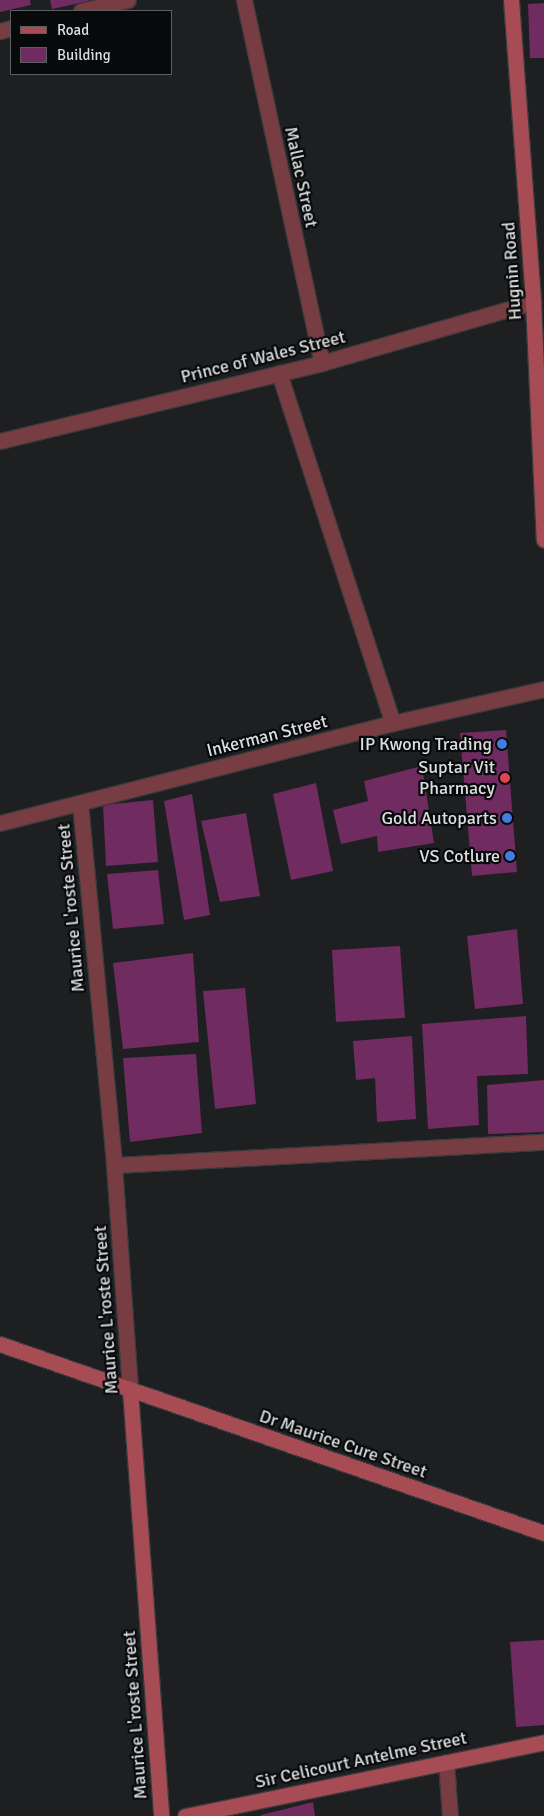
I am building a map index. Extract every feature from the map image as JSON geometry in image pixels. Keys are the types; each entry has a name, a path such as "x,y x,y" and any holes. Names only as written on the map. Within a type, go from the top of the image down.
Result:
{"main road":[{"name":"Hugnin Road","path":"511,0 533,302 544,540"},
{"name":"Dr Maurice Cure Street","path":"0,1344 544,1533"},
{"name":"Maurice L'roste Street","path":"130,1390 161,1816"},
{"name":"Sir Celicourt Antelme Street","path":"185,1816 544,1742"}],"street":[{"path":"85,10 128,0"},
{"name":"Mallac Street","path":"244,0 322,363"},
{"name":"Prince of Wales Street","path":"0,441 322,363 533,302"},
{"path":"279,373 393,723"},
{"name":"Inkerman Street","path":"0,823 393,723 544,689"},
{"name":"Maurice L'roste Street","path":"80,803 114,1165 130,1390"},
{"path":"114,1165 544,1142"},
{"path":"446,1762 450,1816"}],"building":[{"path":"0,0 30,0 31,5 0,12"},
{"path":"50,0 89,0 89,1 52,9"},
{"path":"544,3 544,58 530,58 528,4"},
{"path":"506,730 517,872 472,876 460,733"},
{"path":"422,766 434,843 378,852 377,836 341,844 333,810 368,801 364,781"},
{"path":"316,783 333,871 291,880 273,794"},
{"path":"192,794 210,915 184,920 164,801"},
{"path":"153,800 158,862 106,866 103,805"},
{"path":"246,813 260,896 220,902 201,821"},
{"path":"158,870 164,924 113,929 107,874"},
{"path":"517,929 523,1004 475,1009 467,936"},
{"path":"400,946 405,1018 336,1022 332,950"},
{"path":"193,953 199,1042 123,1049 113,963"},
{"path":"245,988 256,1104 215,1109 203,991"},
{"path":"526,1016 528,1074 477,1076 479,1125 428,1129 422,1024"},
{"path":"412,1036 416,1119 377,1122 375,1078 356,1080 353,1041"},
{"path":"196,1054 202,1133 130,1142 123,1058"},
{"path":"544,1080 544,1132 488,1134 487,1085"},
{"path":"544,1640 544,1725 516,1727 510,1642"},
{"path":"313,1802 315,1816 261,1816 261,1815"}],"place":[{"name":"IP Kwong Trading","path":"502,744"},
{"name":"Suptar Vit Pharmacy","path":"505,778"},
{"name":"Gold Autoparts","path":"507,818"},
{"name":"VS Cotlure","path":"510,856"}]}
